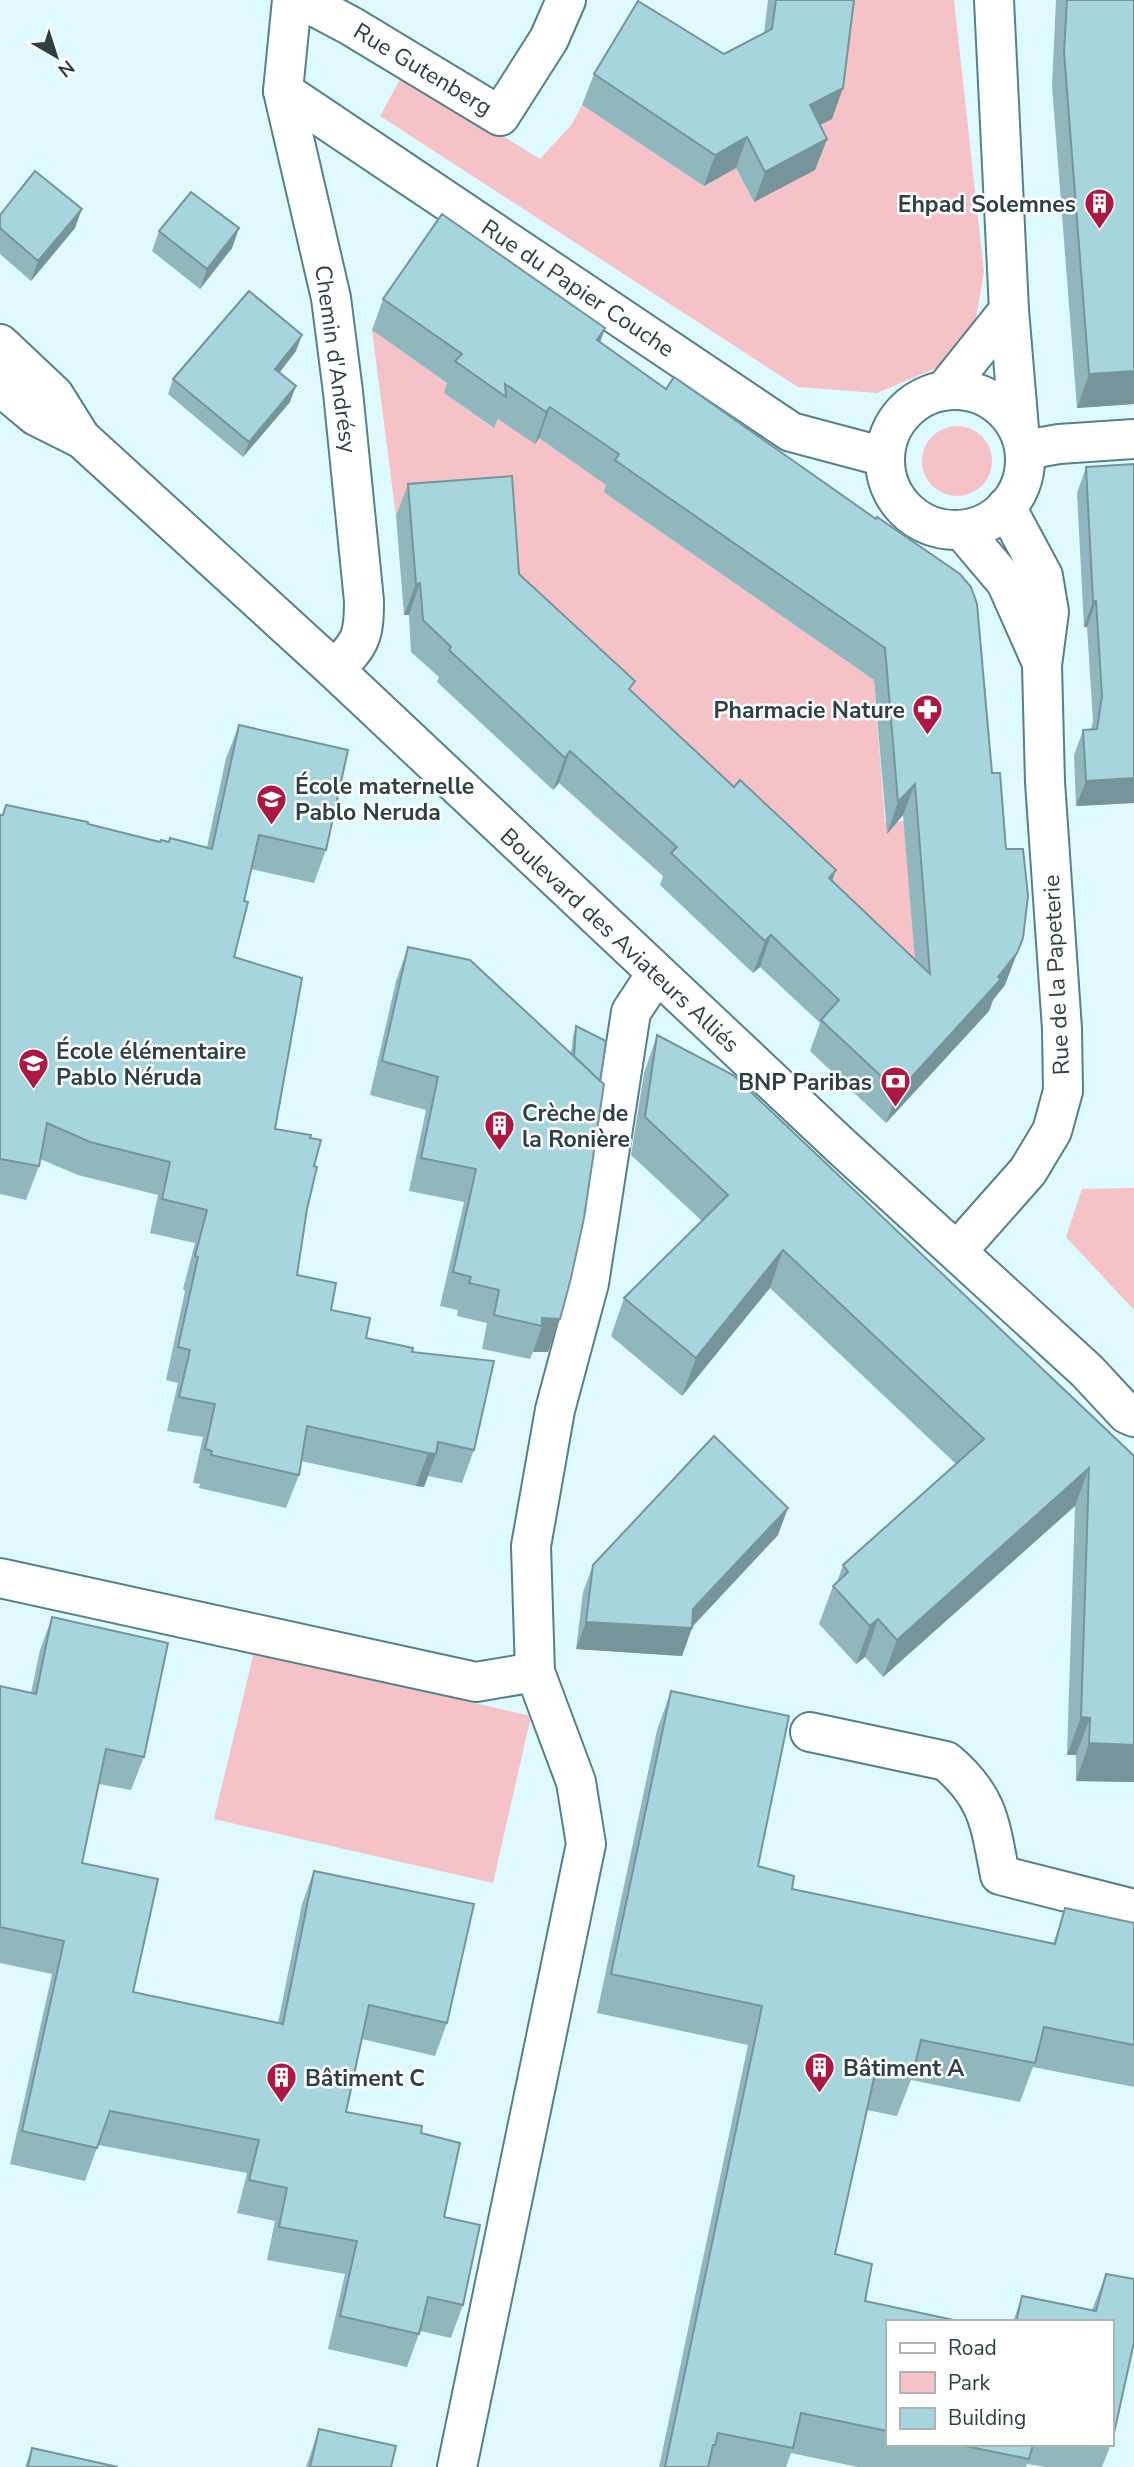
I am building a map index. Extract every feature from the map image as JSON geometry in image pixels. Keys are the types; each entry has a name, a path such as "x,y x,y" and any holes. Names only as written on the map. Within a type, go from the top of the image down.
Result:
{"street":[{"name":"Chemin d'Andrésy","path":"292,0 283,92 331,298 362,563 364,628 358,645 335,670"},
{"name":"Rue Gutenberg","path":"302,0 351,26 500,116 549,39 566,0"},
{"path":"993,0 1009,310 1022,440 1024,471 1018,491 1006,507 994,518 962,530 938,528 916,519 898,502 887,481 885,457 890,433 903,413 922,397 945,390 967,391 988,397 1006,411 1022,440"},
{"name":"Rue du Papier Couche","path":"283,92 791,432 885,457"},
{"path":"945,390 1009,310"},
{"name":"Boulevard des Aviateurs Alliés","path":"0,344 54,395 81,439"},
{"name":"Boulevard des Aviateurs Alliés","path":"0,386 36,416 81,439 335,670 656,974 1087,1371 1132,1421"},
{"path":"1022,440 1059,444 1134,439"},
{"name":"Rue de la Papeterie","path":"958,1250 1028,1171 1052,1131 1063,1091 1062,1029 1045,782 1042,665 1049,612 1043,576 1006,507"},
{"name":"Rue de la Papeterie","path":"962,530 1006,582 1042,665"},
{"path":"457,2467 586,1844 576,1782 535,1672 531,1546 555,1410 589,1283 631,1012 656,974"},
{"path":"0,1578 477,1682 535,1672"},
{"path":"810,1732 946,1761 976,1791 988,1816 1000,1875 1134,1909"}],"green space":[{"path":"845,0 954,0 984,272 976,318 948,363 877,393 798,387 380,116 403,74 540,159 572,124 582,105 704,186 736,168 754,202 798,136"},
{"path":"372,330 450,385 444,393 492,427 499,419 535,443 539,438 608,486 604,492 874,680 885,822 904,821 916,962 634,850 591,813 649,750 396,516"},
{"path":"950,426 964,426 977,432 986,441 992,461 990,474 982,486 964,496 950,496 937,490 928,481 922,468 922,454 928,441 937,432"},
{"path":"1134,1188 1134,1310 1066,1237 1082,1189"},
{"path":"254,1652 531,1716 493,1883 214,1819"}],"building":[{"path":"776,0 854,0 843,88 810,105 827,139 765,172 747,137 715,155 594,74 638,1 724,54 772,29"},
{"name":"Ehpad Solemnes","path":"1067,0 1134,0 1134,371 1089,374 1064,52"},
{"path":"35,171 82,209 38,261 0,228 0,215"},
{"path":"191,192 239,228 207,269 159,231"},
{"path":"442,214 605,328 597,340 666,389 674,377 876,519 877,517 960,574 971,587 977,604 992,773 1000,773 1006,849 1023,849 1028,896 1023,938 1017,953 998,977 1001,979 898,1092 821,1020 839,1000 771,935 765,941 671,853 677,847 570,751 565,758 449,650 451,647 423,620 420,583 416,584 408,484 512,476 519,574 635,681 629,689 734,787 740,780 836,870 829,878 930,974 915,784 898,802 885,648 626,468 615,460 619,454 550,407 546,412 505,384 506,397 455,361 462,354 383,299"},
{"path":"249,291 302,335 275,369 296,386 249,442 173,379"},
{"path":"1134,464 1134,778 1086,781 1083,730 1097,729 1102,696 1096,601 1093,601 1086,467"},
{"path":"239,725 348,750 326,850 259,835 244,901 248,902 234,957 302,978 275,1129 311,1135 310,1138 321,1140 314,1166 317,1167 307,1209 297,1275 336,1283 331,1310 370,1318 366,1338 413,1348 412,1352 494,1361 474,1450 438,1442 436,1454 428,1453 307,1426 299,1475 211,1455 212,1451 205,1449 215,1404 179,1397 190,1350 178,1347 198,1257 195,1256 207,1210 162,1199 170,1162 90,1142 47,1123 39,1166 0,1159 0,815 3,815 6,805 88,822 160,842 169,842 170,838 212,849"},
{"name":"Crèche de la Ronière","path":"408,947 470,960 604,1084 584,1218 571,1278 560,1319 542,1318 542,1326 494,1315 499,1290 469,1283 471,1277 453,1272 476,1169 421,1158 438,1077 382,1061"},
{"path":"576,1026 606,1041 600,1081 574,1056"},
{"path":"657,1035 733,1075 1134,1456 1134,1745 1089,1743 1090,1718 1081,1717 1089,1468 897,1640 878,1619 870,1626 833,1586 848,1572 843,1565 984,1439 783,1250 696,1358 624,1298 728,1195 645,1117"},
{"path":"714,1436 788,1508 693,1609 692,1628 586,1622 593,1565"},
{"path":"52,1617 168,1643 144,1757 106,1749 82,1863 158,1879 133,1992 283,2024 314,1871 474,1904 447,2023 369,2005 346,2112 422,2126 421,2133 460,2143 444,2217 480,2225 463,2305 428,2297 419,2334 340,2316 357,2241 279,2227 287,2188 249,2180 259,2140 110,2111 97,2148 22,2131 64,1941 0,1927 0,1686 36,1694"},
{"name":"Bâtiment A","path":"671,1691 789,1716 758,1866 794,1876 792,1889 1055,1944 1065,1908 1134,1923 1134,2045 1044,2027 1035,2063 921,2040 912,2077 876,2069 835,2254 872,2264 865,2301 954,2320 886,2320 886,2431 801,2413 793,2448 718,2433 708,2467 665,2467 762,2006 611,1974"},
{"path":"1106,2274 1134,2279 1134,2342 1113,2438 1113,2320 1016,2320 1022,2296 1096,2311"},
{"path":"319,2429 396,2446 391,2467 310,2467"},
{"path":"965,2446 1032,2446 1029,2459"},
{"path":"32,2448 118,2467 28,2467"}],"place":[{"name":"Ehpad Solemnes","path":"1099,231"},
{"name":"Pharmacie Nature","path":"928,737"},
{"name":"École maternelle Pablo Neruda","path":"272,826"},
{"name":"École élémentaire Pablo Néruda","path":"33,1091"},
{"name":"BNP Paribas","path":"895,1109"},
{"name":"Crèche de la Ronière","path":"499,1153"},
{"name":"Bâtiment A","path":"820,2095"},
{"name":"Bâtiment C","path":"282,2105"}]}
